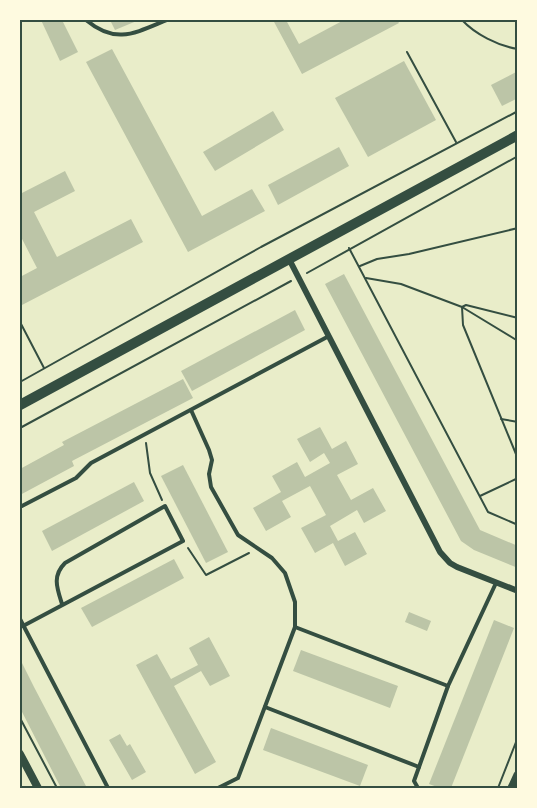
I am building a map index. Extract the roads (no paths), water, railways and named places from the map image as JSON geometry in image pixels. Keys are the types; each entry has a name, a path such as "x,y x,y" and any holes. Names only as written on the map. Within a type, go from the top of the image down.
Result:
{"main road":[{"path":"20,405 518,135"},
{"path":"512,789 518,775"}],"street":[{"path":"290,259 440,552 450,563 518,591"},
{"path":"20,754 38,789"}],"lane":[{"path":"86,20 109,34 131,34 167,20"},
{"path":"20,507 76,478 91,463 329,336"},
{"path":"191,410 212,460 209,474 211,487 238,535 272,558 285,573 295,602 295,627 237,778 218,789"},
{"path":"23,626 183,541 165,506 72,558 58,570 56,586 62,604"},
{"path":"418,789 414,781 448,686 496,583"},
{"path":"20,619 108,789"},
{"path":"295,627 448,686"},
{"path":"265,707 419,766"}]}
